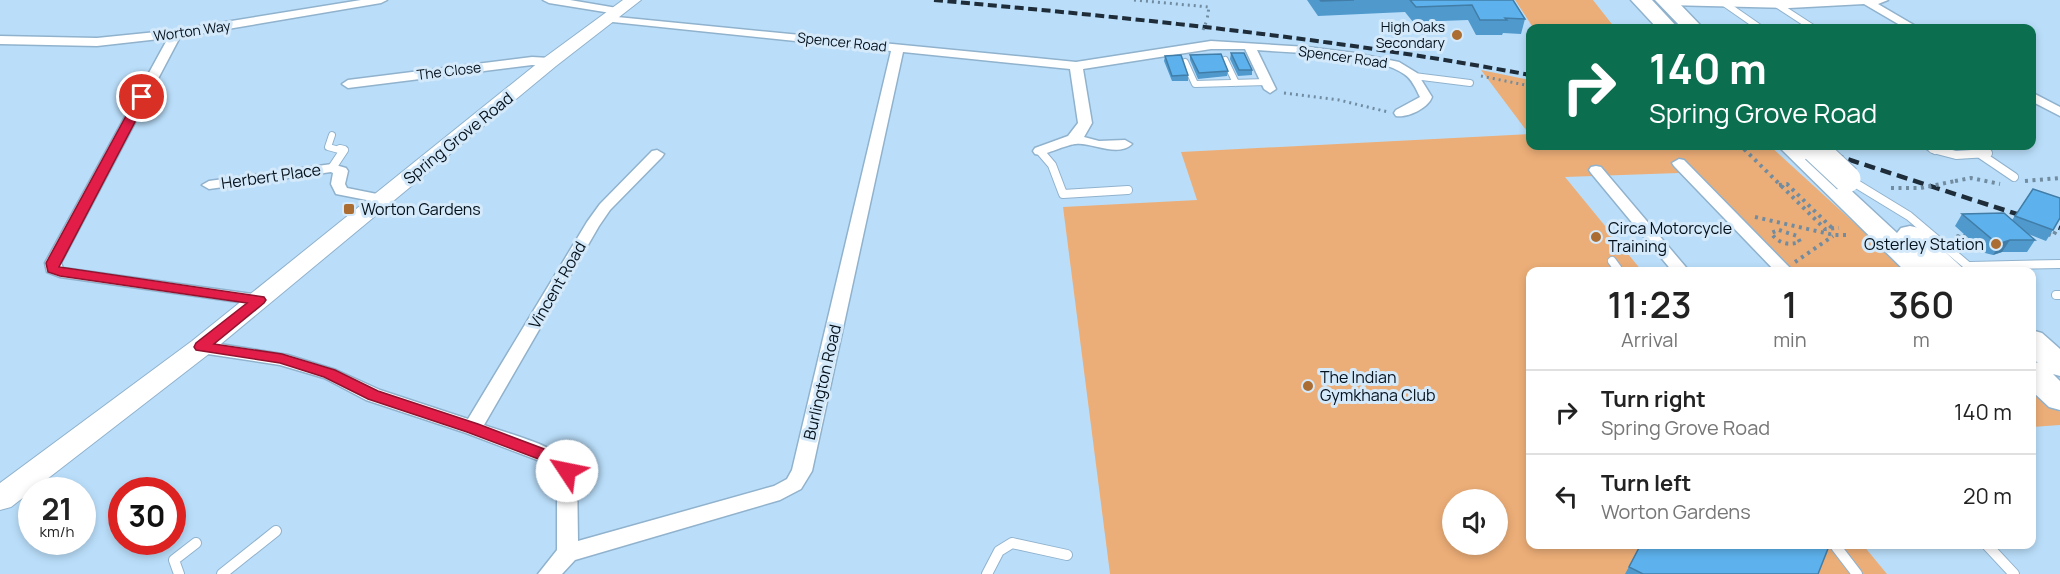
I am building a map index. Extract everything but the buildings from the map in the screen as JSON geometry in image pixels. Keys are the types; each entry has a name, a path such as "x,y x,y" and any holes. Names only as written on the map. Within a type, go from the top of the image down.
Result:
{"highway":[{"path":"1641,0 1664,24"},
{"path":"1666,1 1689,24"},
{"path":"1798,150 1847,179 1962,267"},
{"path":"1813,157 1918,267"},
{"path":"2036,344 2060,364"},
{"path":"2036,377 2060,399"}],"main road":[{"name":"Spring Grove Road","path":"0,500 201,347 550,62 619,10"}],"street":[{"name":"Worton Way","path":"0,40 97,42 176,34 381,0"},
{"path":"549,0 619,10"},
{"path":"1666,1 1724,3 1882,0"},
{"path":"1866,1 1906,24"},
{"name":"Spencer Road","path":"619,10 898,48 1076,66 1211,45 1249,46 1394,64 1414,76"},
{"path":"176,34 52,263 52,269 259,300"},
{"path":"1249,46 1268,86"},
{"name":"Burlington Road","path":"568,553 780,492 794,484 802,471 898,48"},
{"name":"The Close","path":"348,84 532,61 550,62"},
{"path":"1040,151 1075,139 1083,131 1085,123 1076,66"},
{"path":"1401,113 1424,102 1426,97 1414,76"},
{"path":"2036,99 2060,100"},
{"path":"2036,99 2060,112"},
{"path":"1075,139 1099,145 1125,144"},
{"name":"Vincent Road","path":"473,428 592,225 605,207 657,154"},
{"path":"1679,163 1781,267"},
{"name":"Herbert Place","path":"209,185 333,168 341,171 338,184 341,191 382,199"},
{"path":"1596,170 1678,267"},
{"path":"201,347 282,358 330,374 373,395 473,428 555,459 567,471 568,553 549,574"}],"lane":[{"path":"1773,2 1807,24"},
{"path":"1724,3 1754,24"},
{"path":"1225,60 1236,83"},
{"path":"1185,62 1195,84 1236,83 1268,86"},
{"path":"1414,76 1470,83"},
{"path":"332,135 328,147 344,150 333,168"},
{"path":"1933,150 1939,154 1972,150"},
{"path":"1981,150 2014,177"},
{"path":"1040,151 1052,165 1063,194 1128,190"},
{"path":"1612,261 1616,267"},
{"path":"2013,267 2060,264"},
{"path":"2036,337 2060,364"},
{"path":"222,574 276,531"},
{"path":"178,574 174,560 196,543"},
{"path":"987,574 1003,545 1012,543 1068,555"},
{"path":"1838,549 1857,574"},
{"path":"1991,549 2014,574"}],"path":[{"path":"1134,0 1209,7 1203,30"},
{"path":"1268,86 1401,113"},
{"path":"1745,150 1825,229 1839,228"},
{"path":"1884,189 1921,188 1955,181"},
{"path":"1726,210 1834,235 1846,235"},
{"path":"2048,234 2053,236 2057,229"},
{"path":"1773,231 1788,231 1800,240 1794,245 1780,242 1773,238 1773,231"},
{"path":"1790,267 1834,235"},
{"path":"1975,236 1964,238 1967,244 1984,243"}],"shaded area":[{"path":"1515,0 1593,0 1612,24 1531,24"},
{"name":"The Indian Gymkhana Club","path":"1481,70 1526,79 1526,130"},
{"name":"The Indian Gymkhana Club","path":"1526,134 1526,150 1774,150 1903,267 1771,267 1679,173 1565,177 1639,267 1526,267 1526,549 1866,549 1887,574 1110,574 1063,207 1197,200 1181,152"},
{"path":"2036,390 2060,412 2060,425 2036,427"}],"railway":[{"path":"934,0 1233,30 1382,50 1526,74"},
{"path":"1819,150 2060,228"}],"place":[{"name":"High Oaks Secondary","path":"1457,35"},
{"name":"Worton Gardens","path":"349,209"},
{"name":"Circa Motorcycle Training","path":"1596,237"},
{"name":"Osterley Station","path":"1996,244"},
{"name":"The Indian Gymkhana Club","path":"1308,386"}],"route":[{"path":"142,97 52,263 52,269 259,300 201,347 282,358 330,374 373,395 473,428 555,459 567,471"}]}
